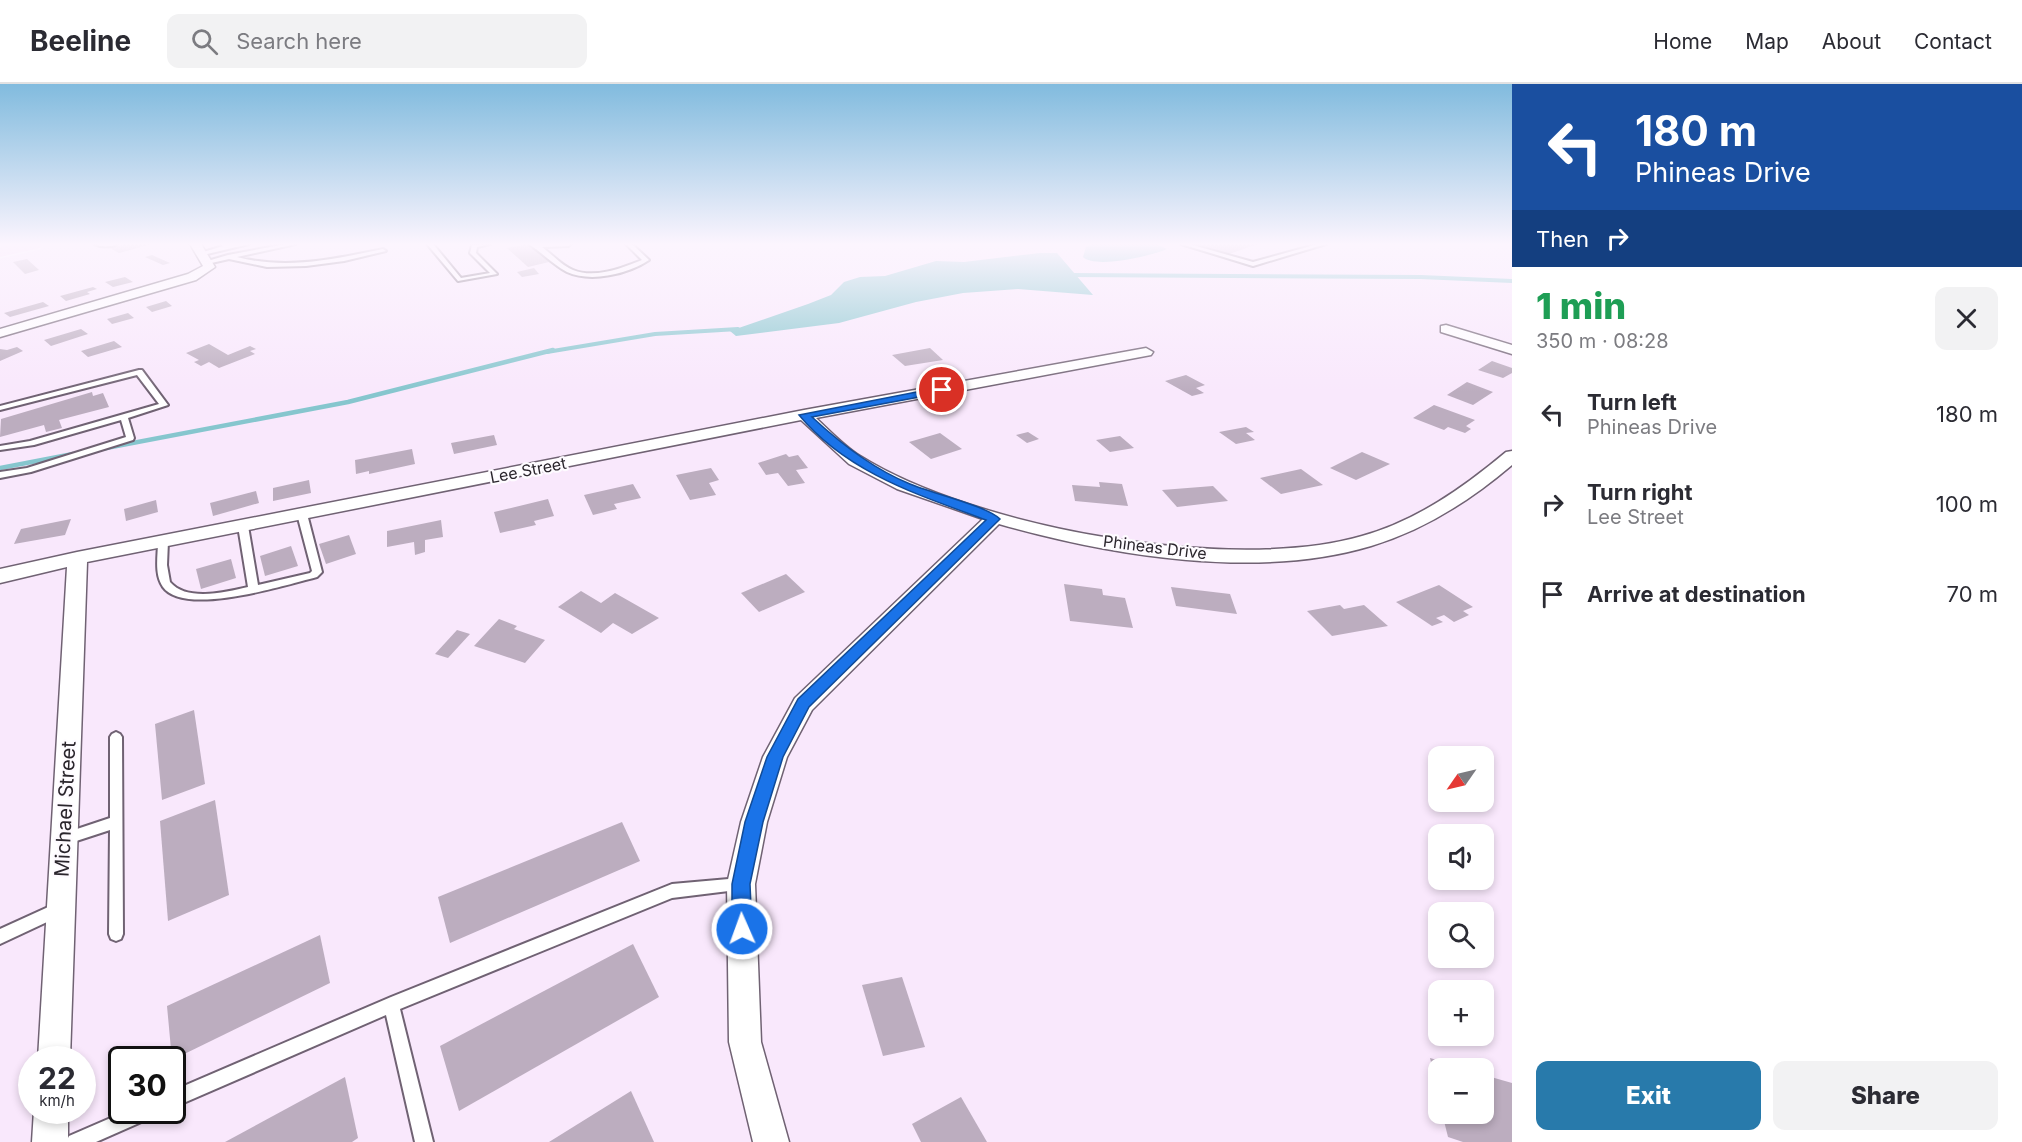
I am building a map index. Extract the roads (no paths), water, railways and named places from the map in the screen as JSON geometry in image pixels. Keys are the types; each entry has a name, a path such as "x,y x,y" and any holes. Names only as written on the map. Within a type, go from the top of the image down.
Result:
{"street":[{"path":"0,333 136,293"},
{"path":"1446,329 1512,350"},
{"name":"Lee Street","path":"0,576 77,558 804,415 1146,352"},
{"name":"Phineas Drive","path":"804,415 837,446 878,473 906,487 994,519 1110,543 1212,554 1302,553 1363,543 1388,534 1429,514 1464,493 1512,456"},
{"path":"771,1142 745,1042 741,884 754,822 775,757 803,704 994,519"},
{"name":"Michael Street","path":"55,1046 77,558"},
{"path":"50,1142 51,1124"}],"lane":[{"path":"0,408 139,372 164,405 31,443 0,448"},
{"path":"0,475 28,470 130,438 124,416"},
{"path":"163,541 162,571 166,586 175,594 189,598 218,596 313,575 317,572 303,514"},
{"path":"243,526 253,588"},
{"path":"116,737 116,934"},
{"path":"64,840 117,822"},
{"path":"186,1094 391,1005 672,891 741,884"},
{"path":"0,937 60,909"},
{"path":"391,1005 424,1142"},
{"path":"75,1142 117,1124"}],"water":[{"path":"961,293 916,302 839,323 736,336 730,331 831,295"}],"waterway":[{"path":"547,352 655,334 738,329"},
{"path":"101,449 348,402 553,350"},
{"path":"0,468 73,454"}]}
